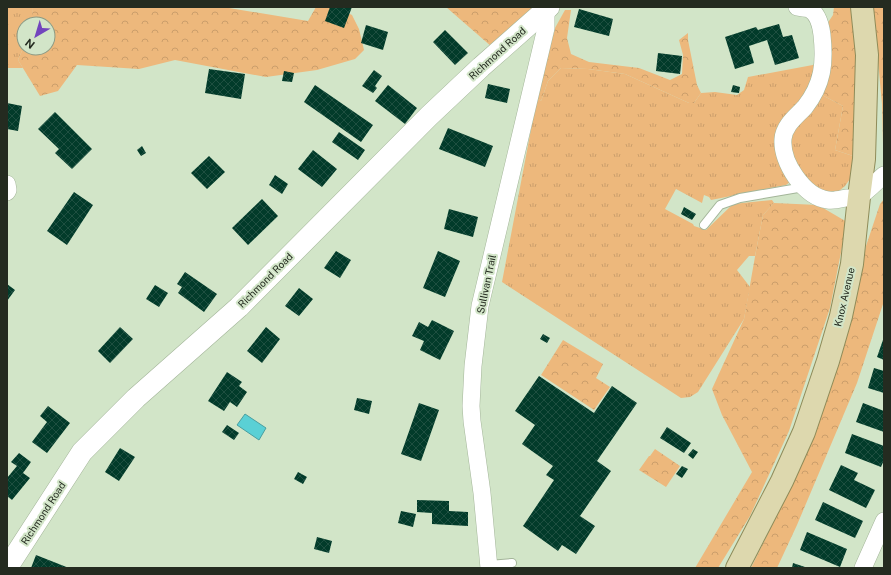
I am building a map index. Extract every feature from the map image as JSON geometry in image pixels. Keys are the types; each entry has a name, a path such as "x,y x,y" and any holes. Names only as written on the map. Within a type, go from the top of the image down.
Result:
{"main road":[{"name":"Knox Avenue","path":"737,568 782,481 804,432 828,361 852,264 864,159 867,55 862,7"}],"street":[{"path":"797,7 809,9 816,16 821,30 823,66 816,90 805,106 786,128 783,138 787,163 793,174 804,186 816,195 828,200 859,197 884,175"},
{"name":"Sullivan Trail","path":"489,566 482,493 472,421 471,394 473,366 480,306 546,28 547,8"},
{"name":"Richmond Road","path":"7,568 82,452 136,398 239,307 429,116 547,8"},
{"path":"863,568 884,521"}],"lane":[{"path":"704,225 720,205 740,198 804,186"},
{"path":"489,566 512,563"}],"green space":[{"path":"7,7 32,7 33,16 16,16 16,56 20,56 18,60 23,68 7,68"},
{"path":"32,7 223,7 308,21 316,7 337,7 352,15 359,29 364,50 355,59 317,70 266,77 175,60 139,69 77,65 58,91 40,96 18,60 20,56 56,56 56,16 33,16"},
{"path":"446,7 534,7 492,47"},
{"path":"834,7 855,7 856,12 856,135 853,156 835,150 843,106 820,94 827,24 833,15"},
{"path":"873,7 884,7 883,144 882,104"},
{"path":"565,10 571,10 567,38 571,54 589,62 639,68 670,80 682,74 683,55 679,40 688,33 697,85 701,93 694,103 689,103 625,74 588,69 561,68 548,81 541,101 537,98 555,28"},
{"path":"818,64 809,89 779,126 790,182 786,185 711,200 709,197 704,195 702,203 676,189 665,209 693,224 694,226 706,230 733,204 772,200 774,203 763,215 755,256 749,256 737,270 750,287 744,319 698,392 690,397 681,398 502,282 537,98 541,101 548,81 561,68 588,69 625,74 689,103 694,103 701,93 715,92 737,95 744,90 748,77"},
{"path":"820,94 843,106 835,150 853,156 850,179 839,191 821,191 810,184 793,162 789,138"},
{"path":"884,199 884,301 857,383 797,525 777,568 751,568 783,503 850,322 866,246 880,204"},
{"path":"774,203 818,205 847,222 830,308 789,431 750,516 718,568 695,568 752,472 722,415 712,389 744,319 763,215"},
{"path":"563,340 603,364 596,378 610,387 594,410 541,375"},
{"path":"655,449 680,466 666,487 639,470"}],"water":[{"path":"245,414 266,428 259,440 237,425"}],"building":[{"path":"330,7 352,7 344,28 325,21"},
{"path":"579,9 613,19 609,36 574,27"},
{"path":"779,24 783,37 792,35 799,58 775,65 767,40 749,46 754,63 735,69 725,37 756,27 758,30"},
{"path":"366,25 388,32 383,50 361,43"},
{"path":"445,30 468,53 455,65 433,42"},
{"path":"658,53 682,56 680,74 656,71"},
{"path":"209,69 245,74 241,99 205,93"},
{"path":"374,70 382,76 375,86 377,88 373,93 362,86"},
{"path":"284,71 294,73 292,82 282,81"},
{"path":"488,84 510,89 507,103 485,98"},
{"path":"315,85 373,125 361,142 304,102"},
{"path":"388,85 417,108 405,124 375,101"},
{"path":"733,85 740,87 739,93 731,92"},
{"path":"7,103 22,106 18,131 7,129"},
{"path":"55,112 92,149 72,169 55,153 59,149 38,129"},
{"path":"448,128 493,146 485,167 439,149"},
{"path":"339,132 365,150 358,160 332,142"},
{"path":"142,146 146,153 141,156 137,150"},
{"path":"313,150 337,169 322,187 298,169"},
{"path":"209,156 225,172 207,189 191,173"},
{"path":"275,175 288,184 282,194 269,185"},
{"path":"74,192 93,205 67,245 47,231"},
{"path":"262,199 278,216 248,245 232,228"},
{"path":"684,207 696,214 692,220 681,214"},
{"path":"449,209 478,217 473,237 444,229"},
{"path":"336,251 351,260 340,278 324,268"},
{"path":"438,251 460,261 445,297 423,288"},
{"path":"185,272 217,294 204,312 178,293 182,287 177,284"},
{"path":"7,284 15,290 7,301"},
{"path":"155,285 168,293 159,307 146,299"},
{"path":"299,288 313,299 299,316 285,306"},
{"path":"432,320 454,331 440,360 420,350 424,341 412,336 419,322 428,327"},
{"path":"120,327 133,339 110,363 98,351"},
{"path":"266,327 280,339 262,363 247,351"},
{"path":"543,334 550,338 547,343 540,339"},
{"path":"884,337 884,360 877,357"},
{"path":"874,368 884,371 884,393 868,388"},
{"path":"227,372 242,382 239,386 247,392 237,407 230,402 224,411 208,401"},
{"path":"539,376 594,413 612,386 637,403 597,461 611,471 580,516 595,526 576,554 562,545 558,551 523,526 554,480 546,475 553,466 522,444 535,425 515,411"},
{"path":"357,398 372,401 369,414 354,410"},
{"path":"419,403 439,410 421,461 401,454"},
{"path":"863,403 884,411 884,432 856,422"},
{"path":"48,406 70,423 47,453 32,442 47,422 40,416"},
{"path":"227,425 239,433 234,440 222,432"},
{"path":"667,427 691,443 684,453 660,438"},
{"path":"852,434 884,446 884,460 881,467 845,453"},
{"path":"120,448 135,457 119,481 105,472"},
{"path":"693,449 698,452 693,459 688,455"},
{"path":"19,453 31,462 23,473 30,478 12,500 7,496 7,478 17,466 11,462"},
{"path":"841,465 858,473 854,480 875,490 866,508 829,490"},
{"path":"682,466 688,469 682,478 676,474"},
{"path":"298,472 307,477 303,484 294,479"},
{"path":"417,500 449,501 449,511 468,512 468,526 432,524 432,513 417,512"},
{"path":"823,502 863,521 855,538 815,520"},
{"path":"401,511 416,514 413,527 398,523"},
{"path":"807,532 847,549 840,567 800,550"},
{"path":"317,537 332,541 329,553 314,549"},
{"path":"36,555 69,568 31,568"},
{"path":"793,563 808,568 792,568"}]}
